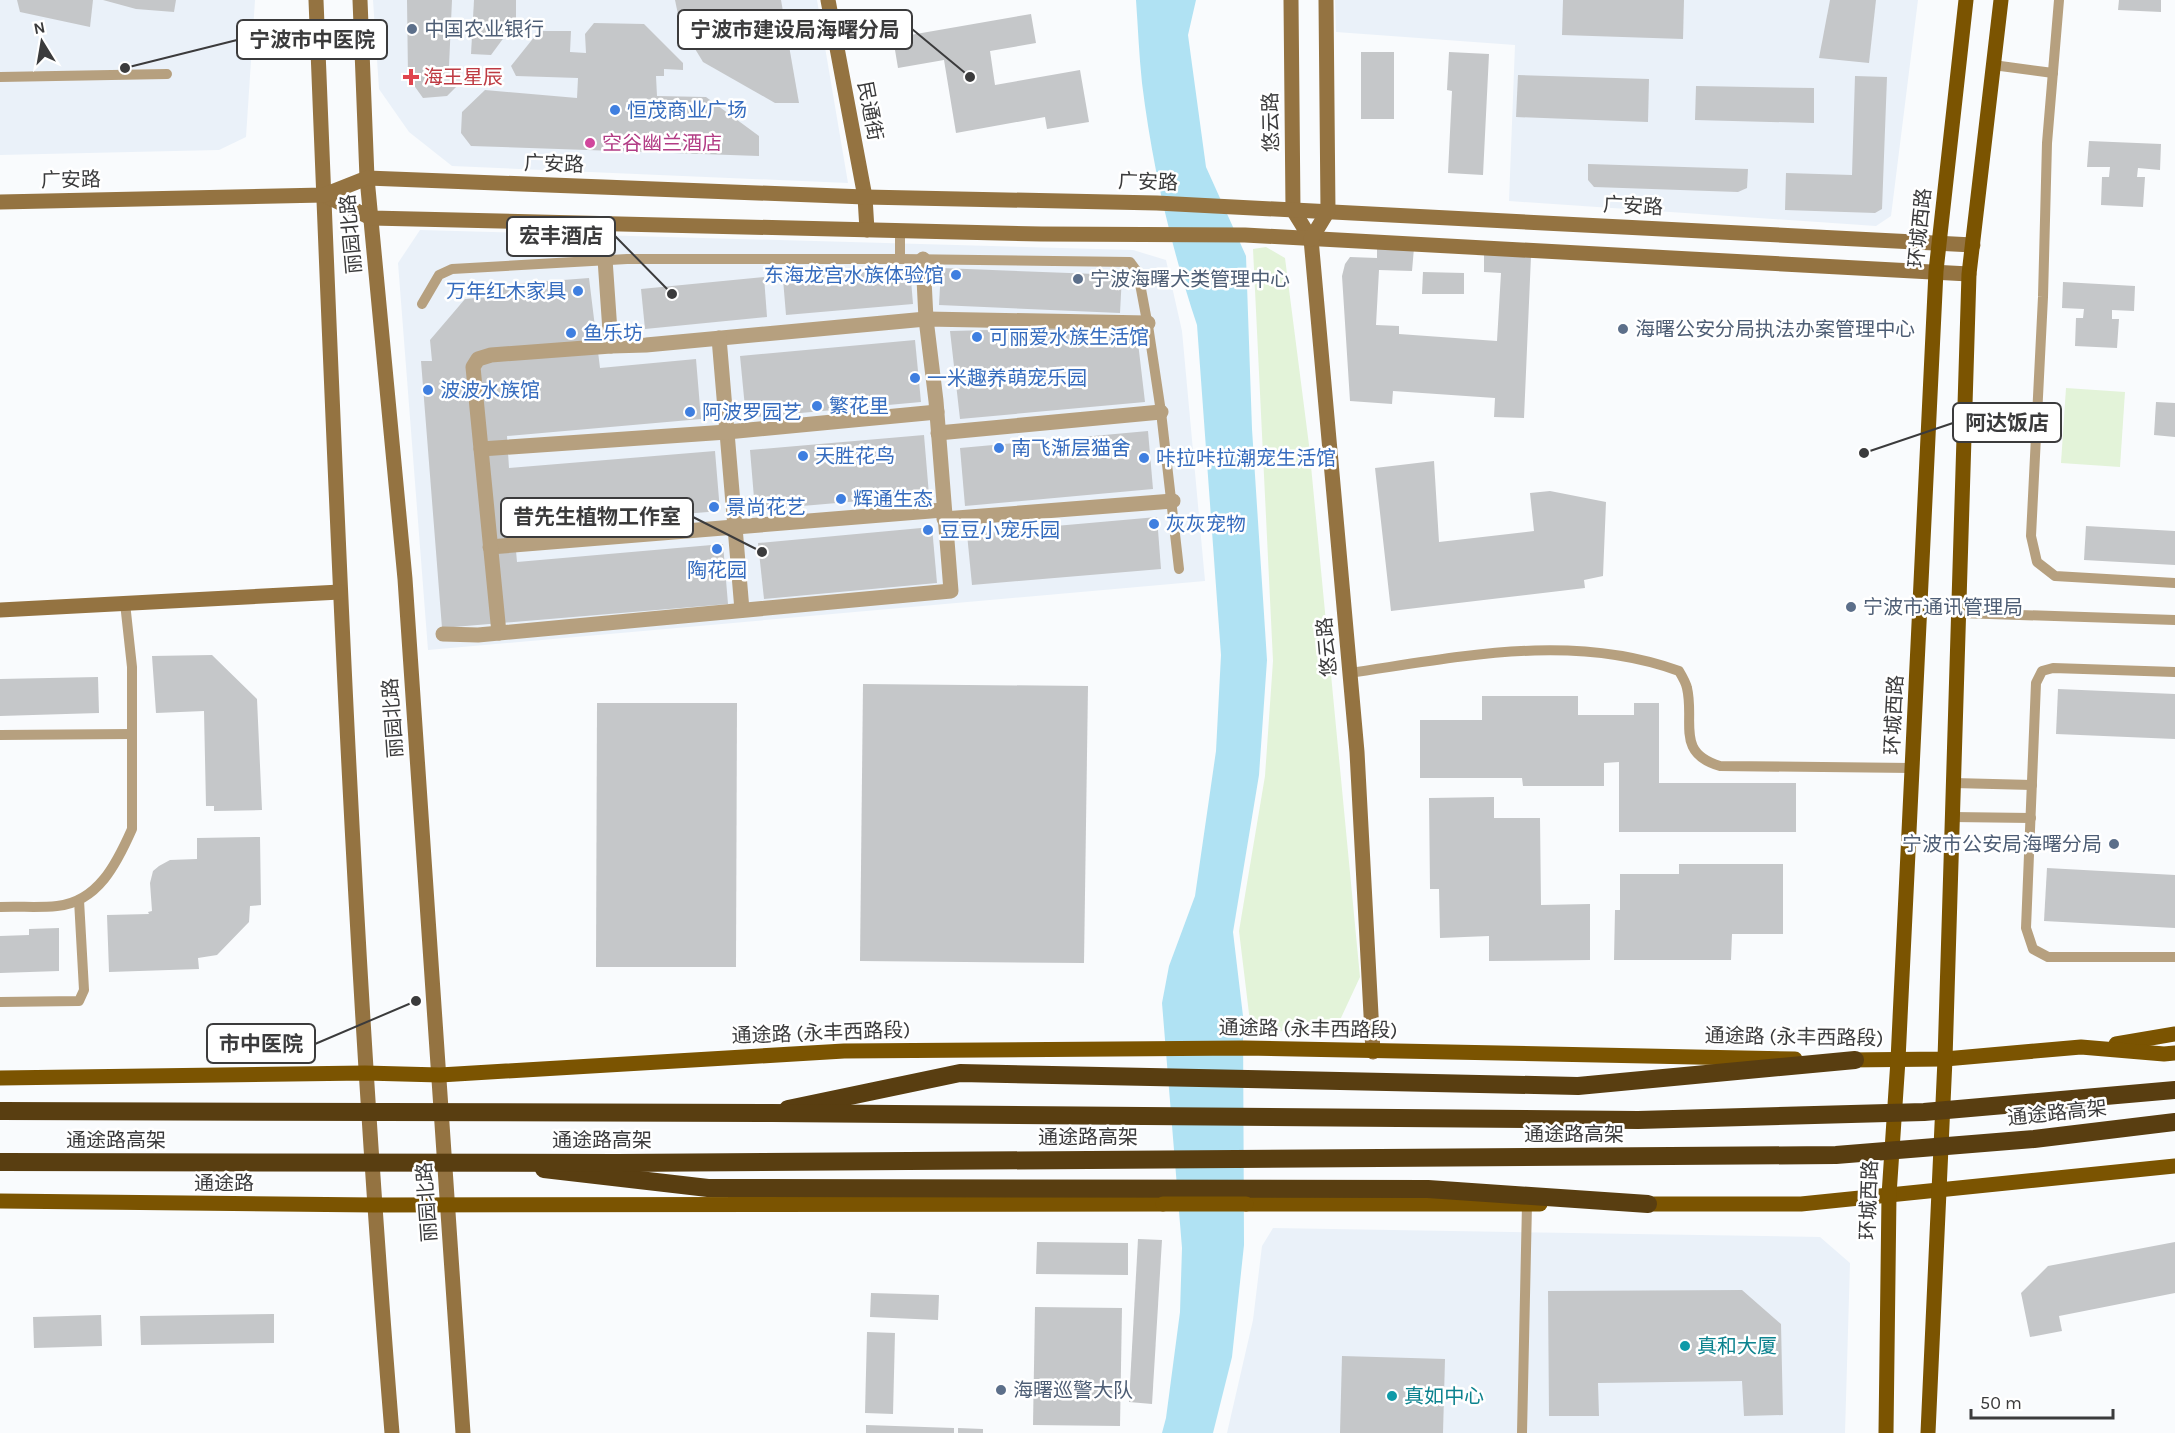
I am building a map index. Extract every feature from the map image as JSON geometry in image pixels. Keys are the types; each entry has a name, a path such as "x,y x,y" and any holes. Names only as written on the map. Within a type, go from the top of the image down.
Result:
{"highway":[{"path":"772,1113 960,1074 1578,1086 1855,1060"},
{"name":"通途路高架","path":"0,1111 772,1113 1638,1120 1924,1112 2175,1090"},
{"name":"通途路高架","path":"0,1162 485,1162 1836,1155 2034,1139 2175,1122"},
{"path":"485,1162 708,1188 1428,1189 1648,1204"}],"main road":[{"name":"环城西路","path":"1886,1433 1889,1195 1898,1059 1936,271 1966,0"},
{"path":"1929,1433 1941,1190 1969,274 2001,0"},
{"path":"2081,1047 2109,1045 2175,1034"},
{"name":"通途路 (永丰西路段)","path":"440,1075 844,1051 1245,1048 1855,1060 1945,1059 2081,1047 2175,1053"},
{"path":"0,1078 365,1073 440,1075"},
{"path":"448,1204 1801,1204 2175,1166"},
{"name":"通途路","path":"0,1201 448,1204"}],"street":[{"name":"丽园北路","path":"316,0 340,592 365,1073 392,1433"},
{"name":"丽园北路","path":"360,0 367,178 405,579 463,1433"},
{"name":"民通街","path":"828,0 865,197 867,230"},
{"name":"悠云路","path":"1291,0 1293,210 1311,239 1357,752 1373,1052"},
{"path":"1311,239 1328,211 1326,0"},
{"name":"广安路","path":"0,202 324,195 367,178 865,197 1157,203 1973,245"},
{"name":"广安路","path":"324,195 371,218 900,231 1245,236 1969,274"},
{"path":"443,634 478,635 951,591 937,412 926,319 923,259"},
{"path":"605,260 611,346"},
{"path":"499,633 473,367 478,359 491,355 646,345 926,319 1148,322"},
{"path":"719,338 742,610"},
{"path":"481,449 727,432 937,412"},
{"path":"938,434 1161,412"},
{"path":"490,548 735,527 1173,501"},
{"path":"0,610 340,592"}],"lane":[{"path":"2059,0 2047,143 2043,297 2031,536 2037,562 2055,576 2175,583"},
{"path":"1993,66 2053,73"},
{"path":"0,77 167,74"},
{"path":"900,231 900,259"},
{"path":"422,304 439,275 452,269 605,260 923,259 1130,262 1138,273 1148,322 1173,501 1179,569"},
{"path":"0,907 59,906 84,898 103,882 122,854 132,829 132,667 125,603"},
{"path":"1960,613 2175,620"},
{"path":"1350,673 1503,652 1556,649 1608,653 1663,665 1679,671 1687,688 1689,731 1695,750 1704,761 1720,766 1912,768"},
{"path":"2175,672 2053,668 2042,671 2036,683 2026,928 2033,949 2048,957 2175,957"},
{"path":"0,735 132,734"},
{"path":"1954,783 2032,785"},
{"path":"1953,817 2031,818"},
{"path":"0,1002 79,1001 84,990 79,900"},
{"path":"1522,1433 1527,1204"}],"shaded area":[{"path":"0,0 255,0 246,137 219,150 0,155"},
{"name":"恒茂商业广场","path":"373,0 817,0 848,183 452,166 409,132 379,89"},
{"path":"1335,0 1918,0 1891,216 1876,226 1509,201 1515,45 1336,32"},
{"name":"天胜花鸟","path":"420,230 1133,250 1166,260 1182,331 1205,581 428,650 398,263"},
{"name":"真如中心","path":"1273,1228 1820,1237 1850,1263 1845,1433 1227,1433 1253,1320 1262,1246"}],"green space":[{"path":"1266,247 1285,258 1309,445 1360,977 1334,1033 1251,1030 1239,931 1265,776 1273,661 1253,249"},
{"path":"2066,388 2125,392 2120,467 2061,463"}],"water":[{"path":"1136,0 1196,0 1188,35 1206,167 1246,256 1252,429 1267,660 1259,775 1233,932 1243,1016 1244,1245 1232,1357 1213,1433 1162,1433 1180,1312 1182,1248 1162,1003 1169,966 1195,896 1216,751 1221,655 1197,325 1171,236 1151,144 1142,83"}],"building":[{"path":"17,0 93,0 90,27 20,12"},
{"path":"103,0 176,0 174,12 136,9"},
{"path":"407,0 452,0 449,66 461,67 460,83 447,96 423,98 408,77"},
{"path":"474,0 516,0 516,21 491,55 471,54"},
{"path":"675,0 781,0 799,103 775,103 703,62 680,24"},
{"path":"1563,0 1684,0 1683,39 1562,35"},
{"path":"1830,0 1876,0 1869,63 1819,58"},
{"path":"2119,0 2161,0 2161,12 2118,10"},
{"path":"1031,14 1036,43 990,51 995,85 1080,70 1089,122 1047,129 1045,117 956,133 944,60 898,68 893,38"},
{"path":"594,23 644,24 683,63 683,70 664,69 664,76 656,76 657,96 706,97 759,136 759,156 471,146 461,133 462,112 485,90 577,98 578,78 516,76 511,66 539,31 571,31 570,52 586,53 585,34"},
{"path":"1361,52 1394,52 1394,119 1361,119"},
{"path":"1449,52 1489,54 1483,175 1448,173 1452,91 1447,90"},
{"path":"1518,75 1649,79 1648,122 1516,117"},
{"path":"1855,76 1887,77 1882,209 1875,213 1785,210 1786,173 1852,175"},
{"path":"1696,86 1814,88 1814,123 1695,120"},
{"path":"2089,141 2161,144 2160,170 2138,168 2137,177 2145,177 2143,207 2101,205 2102,177 2109,177 2110,167 2087,167"},
{"path":"1588,164 1748,169 1747,188 1738,192 1594,187 1588,180"},
{"path":"1377,246 1414,248 1412,271 1379,270 1376,325 1399,326 1399,334 1497,341 1501,273 1484,272 1484,254 1531,256 1524,418 1494,417 1495,398 1393,391 1392,404 1350,401 1342,276 1345,264 1350,257 1377,258"},
{"path":"910,268 913,304 786,315 783,279"},
{"path":"941,268 1122,275 1120,313 939,305"},
{"path":"1423,272 1464,273 1464,294 1422,294"},
{"path":"764,277 767,317 645,329 641,289"},
{"path":"589,278 600,368 696,359 701,419 507,436 509,468 715,451 720,511 514,528 517,562 723,544 728,604 442,628 421,361 432,361 430,340 465,299 486,297 485,286"},
{"path":"2063,282 2135,286 2134,311 2112,310 2112,319 2119,319 2117,348 2075,346 2076,318 2083,318 2084,309 2062,308"},
{"path":"1112,327 1112,337 1137,334 1145,402 960,419 950,331"},
{"path":"915,340 921,402 746,418 740,356"},
{"path":"2156,402 2175,403 2175,437 2154,435"},
{"path":"1148,431 1153,489 965,506 960,448"},
{"path":"924,435 929,495 755,510 750,450"},
{"path":"1434,461 1439,542 1534,531 1530,493 1550,491 1606,502 1603,576 1584,580 1585,588 1391,611 1375,468"},
{"path":"1157,517 1161,569 972,585 967,534"},
{"path":"2086,526 2175,531 2175,565 2084,560"},
{"path":"932,527 937,583 764,599 758,543"},
{"path":"212,655 257,699 262,810 214,811 214,806 206,806 204,711 156,713 152,656"},
{"path":"98,677 99,713 0,716 0,679"},
{"path":"863,684 1088,686 1084,963 860,961"},
{"path":"2058,689 2175,694 2175,739 2056,734"},
{"path":"1482,696 1578,696 1578,715 1634,715 1634,703 1659,703 1659,783 1796,783 1796,832 1619,832 1619,762 1604,763 1604,786 1523,786 1522,778 1420,778 1420,720 1482,720"},
{"path":"597,703 737,703 736,967 596,967"},
{"path":"1494,797 1494,818 1540,818 1541,905 1590,904 1590,960 1489,961 1489,936 1440,938 1439,889 1430,889 1429,798"},
{"path":"260,837 261,905 250,906 249,922 217,955 198,958 199,969 109,972 107,915 149,914 148,912 152,911 150,883 153,871 170,860 197,859 197,838"},
{"path":"1679,864 1783,864 1783,934 1732,934 1731,960 1614,960 1615,910 1620,910 1620,874 1679,874"},
{"path":"2047,868 2175,875 2175,928 2044,921"},
{"path":"59,928 59,971 0,973 0,936 29,935 29,929"},
{"path":"1138,1239 1162,1240 1152,1404 1129,1402"},
{"path":"1037,1242 1128,1243 1128,1275 1036,1274"},
{"path":"2175,1242 2175,1293 2059,1316 2062,1331 2030,1337 2021,1293 2048,1266"},
{"path":"1742,1290 1781,1324 1783,1415 1744,1416 1742,1381 1598,1383 1599,1416 1549,1416 1548,1291"},
{"path":"871,1293 939,1295 938,1320 870,1317"},
{"path":"1035,1307 1122,1308 1120,1426 1033,1425"},
{"path":"274,1314 274,1343 141,1345 140,1316"},
{"path":"101,1315 102,1346 34,1348 33,1317"},
{"path":"867,1332 895,1333 893,1414 865,1413"},
{"name":"真如中心","path":"1342,1356 1445,1359 1443,1433 1340,1433"},
{"path":"866,1425 954,1428 954,1433 866,1433"},
{"path":"958,1428 983,1429 983,1433 958,1433"}],"place":[{"name":"中国农业银行","path":"412,29"},
{"name":"宁波市中医院","path":"125,68"},
{"name":"海王星辰","path":"411,77"},
{"name":"宁波市建设局海曙分局","path":"970,77"},
{"name":"恒茂商业广场","path":"615,110"},
{"name":"空谷幽兰酒店","path":"590,143"},
{"name":"东海龙宫水族体验馆","path":"956,275"},
{"name":"宁波海曙犬类管理中心","path":"1078,279"},
{"name":"万年红木家具","path":"578,291"},
{"name":"宏丰酒店","path":"672,294"},
{"name":"海曙公安分局执法办案管理中心","path":"1623,329"},
{"name":"鱼乐坊","path":"571,333"},
{"name":"可丽爱水族生活馆","path":"977,337"},
{"name":"一米趣养萌宠乐园","path":"915,378"},
{"name":"波波水族馆","path":"428,390"},
{"name":"繁花里","path":"817,406"},
{"name":"阿波罗园艺","path":"690,412"},
{"name":"南飞渐层猫舍","path":"999,448"},
{"name":"阿达饭店","path":"1864,453"},
{"name":"天胜花鸟","path":"803,456"},
{"name":"咔拉咔拉潮宠生活馆","path":"1144,458"},
{"name":"辉通生态","path":"841,499"},
{"name":"景尚花艺","path":"714,507"},
{"name":"灰灰宠物","path":"1154,524"},
{"name":"豆豆小宠乐园","path":"928,530"},
{"name":"陶花园","path":"717,549"},
{"name":"昔先生植物工作室","path":"762,552"},
{"name":"宁波市通讯管理局","path":"1851,607"},
{"name":"宁波市公安局海曙分局","path":"2114,844"},
{"name":"市中医院","path":"416,1001"},
{"name":"真和大厦","path":"1685,1346"},
{"name":"海曙巡警大队","path":"1001,1390"},
{"name":"真如中心","path":"1392,1396"}]}
